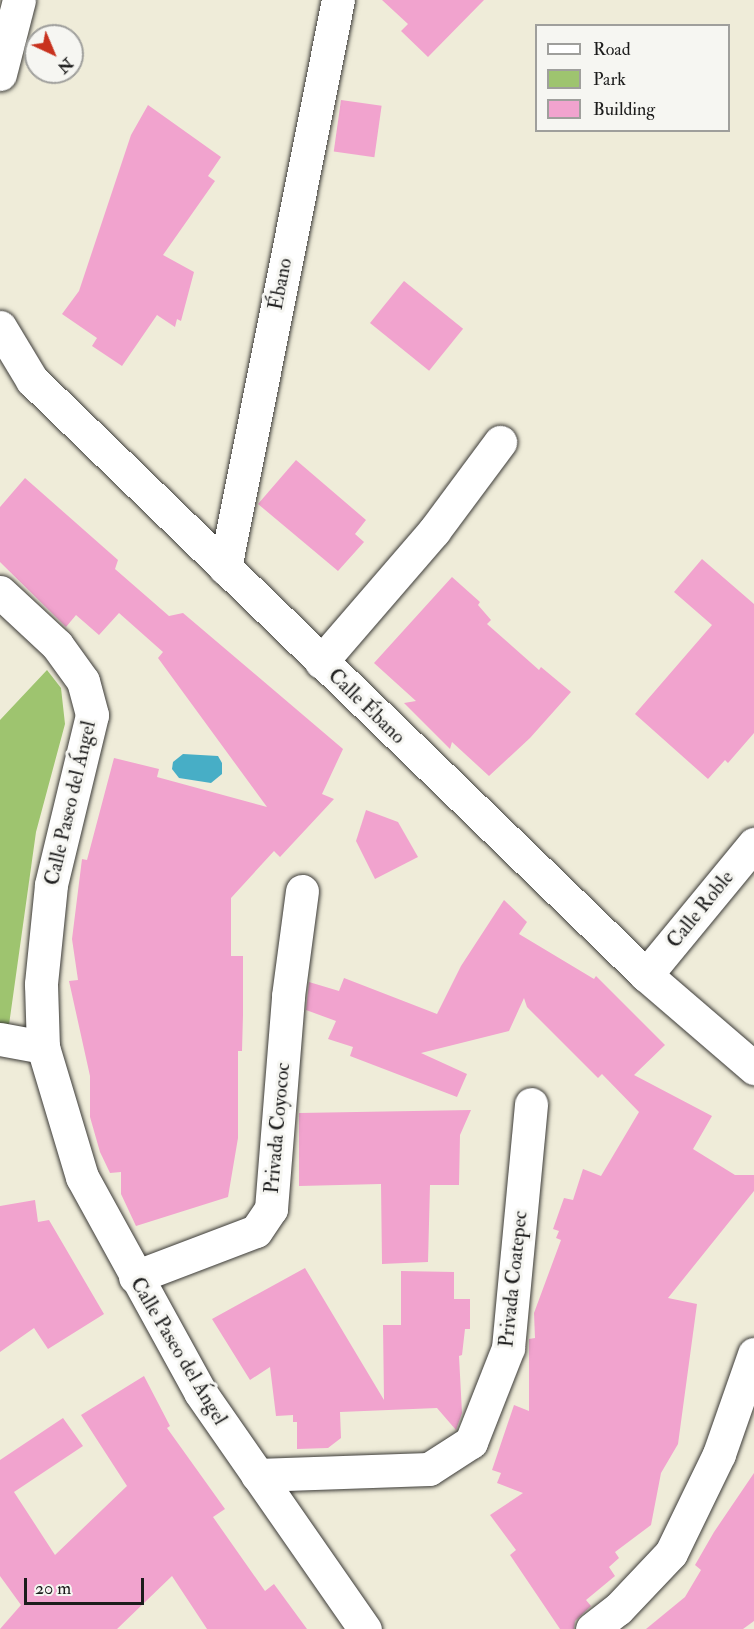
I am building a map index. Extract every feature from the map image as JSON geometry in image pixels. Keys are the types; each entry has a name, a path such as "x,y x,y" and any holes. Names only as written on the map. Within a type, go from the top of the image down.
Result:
{"street":[{"path":"0,74 19,0"},
{"name":"Ébano","path":"225,568 338,0"},
{"name":"Calle Ébano","path":"0,327 32,380 646,975 754,1068"},
{"path":"321,662 434,531 500,442"},
{"name":"Calle Paseo del Ángel","path":"0,592 57,645 83,681 92,716 45,920 43,1047 82,1177 200,1392 365,1629"},
{"name":"Calle Roble","path":"646,975 754,844"},
{"name":"Privada Coyococ","path":"135,1277 256,1231 271,1209 288,996 302,891"},
{"path":"0,1040 43,1047"},
{"name":"Privada Coatepec","path":"256,1475 429,1469 471,1442 508,1348 531,1104"},
{"path":"592,1629 618,1609 670,1553 719,1454 754,1354"}],"green space":[{"path":"47,670 61,688 65,724 36,832 8,1032 0,1030 0,720"}],"water":[{"path":"183,754 218,756 222,763 222,774 211,783 179,778 172,769 173,762"}],"building":[{"path":"382,0 484,0 428,57 401,31 408,24"},
{"path":"341,100 382,106 374,157 334,151"},
{"path":"148,105 221,157 208,176 215,181 163,255 194,272 181,321 177,319 175,327 157,315 122,366 92,346 97,338 62,314 79,291 131,135"},
{"path":"404,281 463,329 429,371 370,323"},
{"path":"296,460 366,520 355,534 364,542 338,571 258,504"},
{"path":"25,478 118,560 115,569 169,616 183,613 343,749 322,794 334,799 280,857 274,851 231,898 231,956 243,956 243,1015 242,1051 238,1051 238,1138 228,1197 136,1226 121,1194 121,1172 110,1173 100,1152 90,1117 90,1076 69,981 78,980 72,939 82,859 87,860 114,758 159,769 157,777 267,807 158,658 163,652 119,613 99,635 76,615 66,627 0,562 0,507"},
{"path":"702,559 754,604 754,733 728,763 725,760 708,779 635,714 712,625 674,592"},
{"path":"452,577 480,602 478,605 491,620 487,624 539,670 541,667 571,692 530,738 489,776 452,742 450,749 404,703 416,701 374,663"},
{"path":"366,810 398,822 418,857 375,879 356,841"},
{"path":"504,900 527,922 519,934 594,979 596,976 665,1045 634,1075 712,1116 693,1149 735,1175 754,1175 754,1191 668,1298 697,1304 678,1444 661,1473 651,1525 615,1552 619,1558 609,1567 615,1576 586,1600 591,1606 575,1621 574,1629 560,1629 510,1555 516,1550 490,1515 523,1493 497,1483 501,1473 492,1470 514,1405 529,1411 529,1339 535,1338 534,1313 561,1240 556,1238 559,1231 553,1229 564,1198 573,1200 583,1169 601,1176 639,1112 602,1074 598,1078 527,1007 524,998 509,1031 421,1053 467,1074 457,1097 350,1056 353,1047 328,1039 336,1021 306,1010 309,982 339,991 344,978 437,1014 461,966"},
{"path":"471,1110 460,1135 459,1185 430,1185 428,1262 382,1264 381,1184 299,1186 299,1113"},
{"path":"35,1200 38,1222 49,1220 104,1314 48,1349 34,1328 0,1352 0,1206"},
{"path":"305,1268 384,1400 383,1325 401,1325 401,1271 454,1272 454,1299 470,1299 470,1329 465,1329 462,1355 459,1356 462,1413 456,1430 437,1408 340,1412 341,1438 328,1448 297,1449 297,1422 293,1422 293,1415 276,1416 270,1367 250,1380 212,1319"},
{"path":"144,1376 170,1426 167,1428 225,1509 213,1517 265,1591 274,1584 307,1629 207,1629 172,1576 117,1629 0,1629 21,1605 0,1576 0,1460 63,1418 83,1446 14,1492 55,1555 127,1486 81,1415"},
{"path":"754,1473 754,1621 743,1629 646,1629 685,1597 701,1570 695,1565 714,1532"}]}
